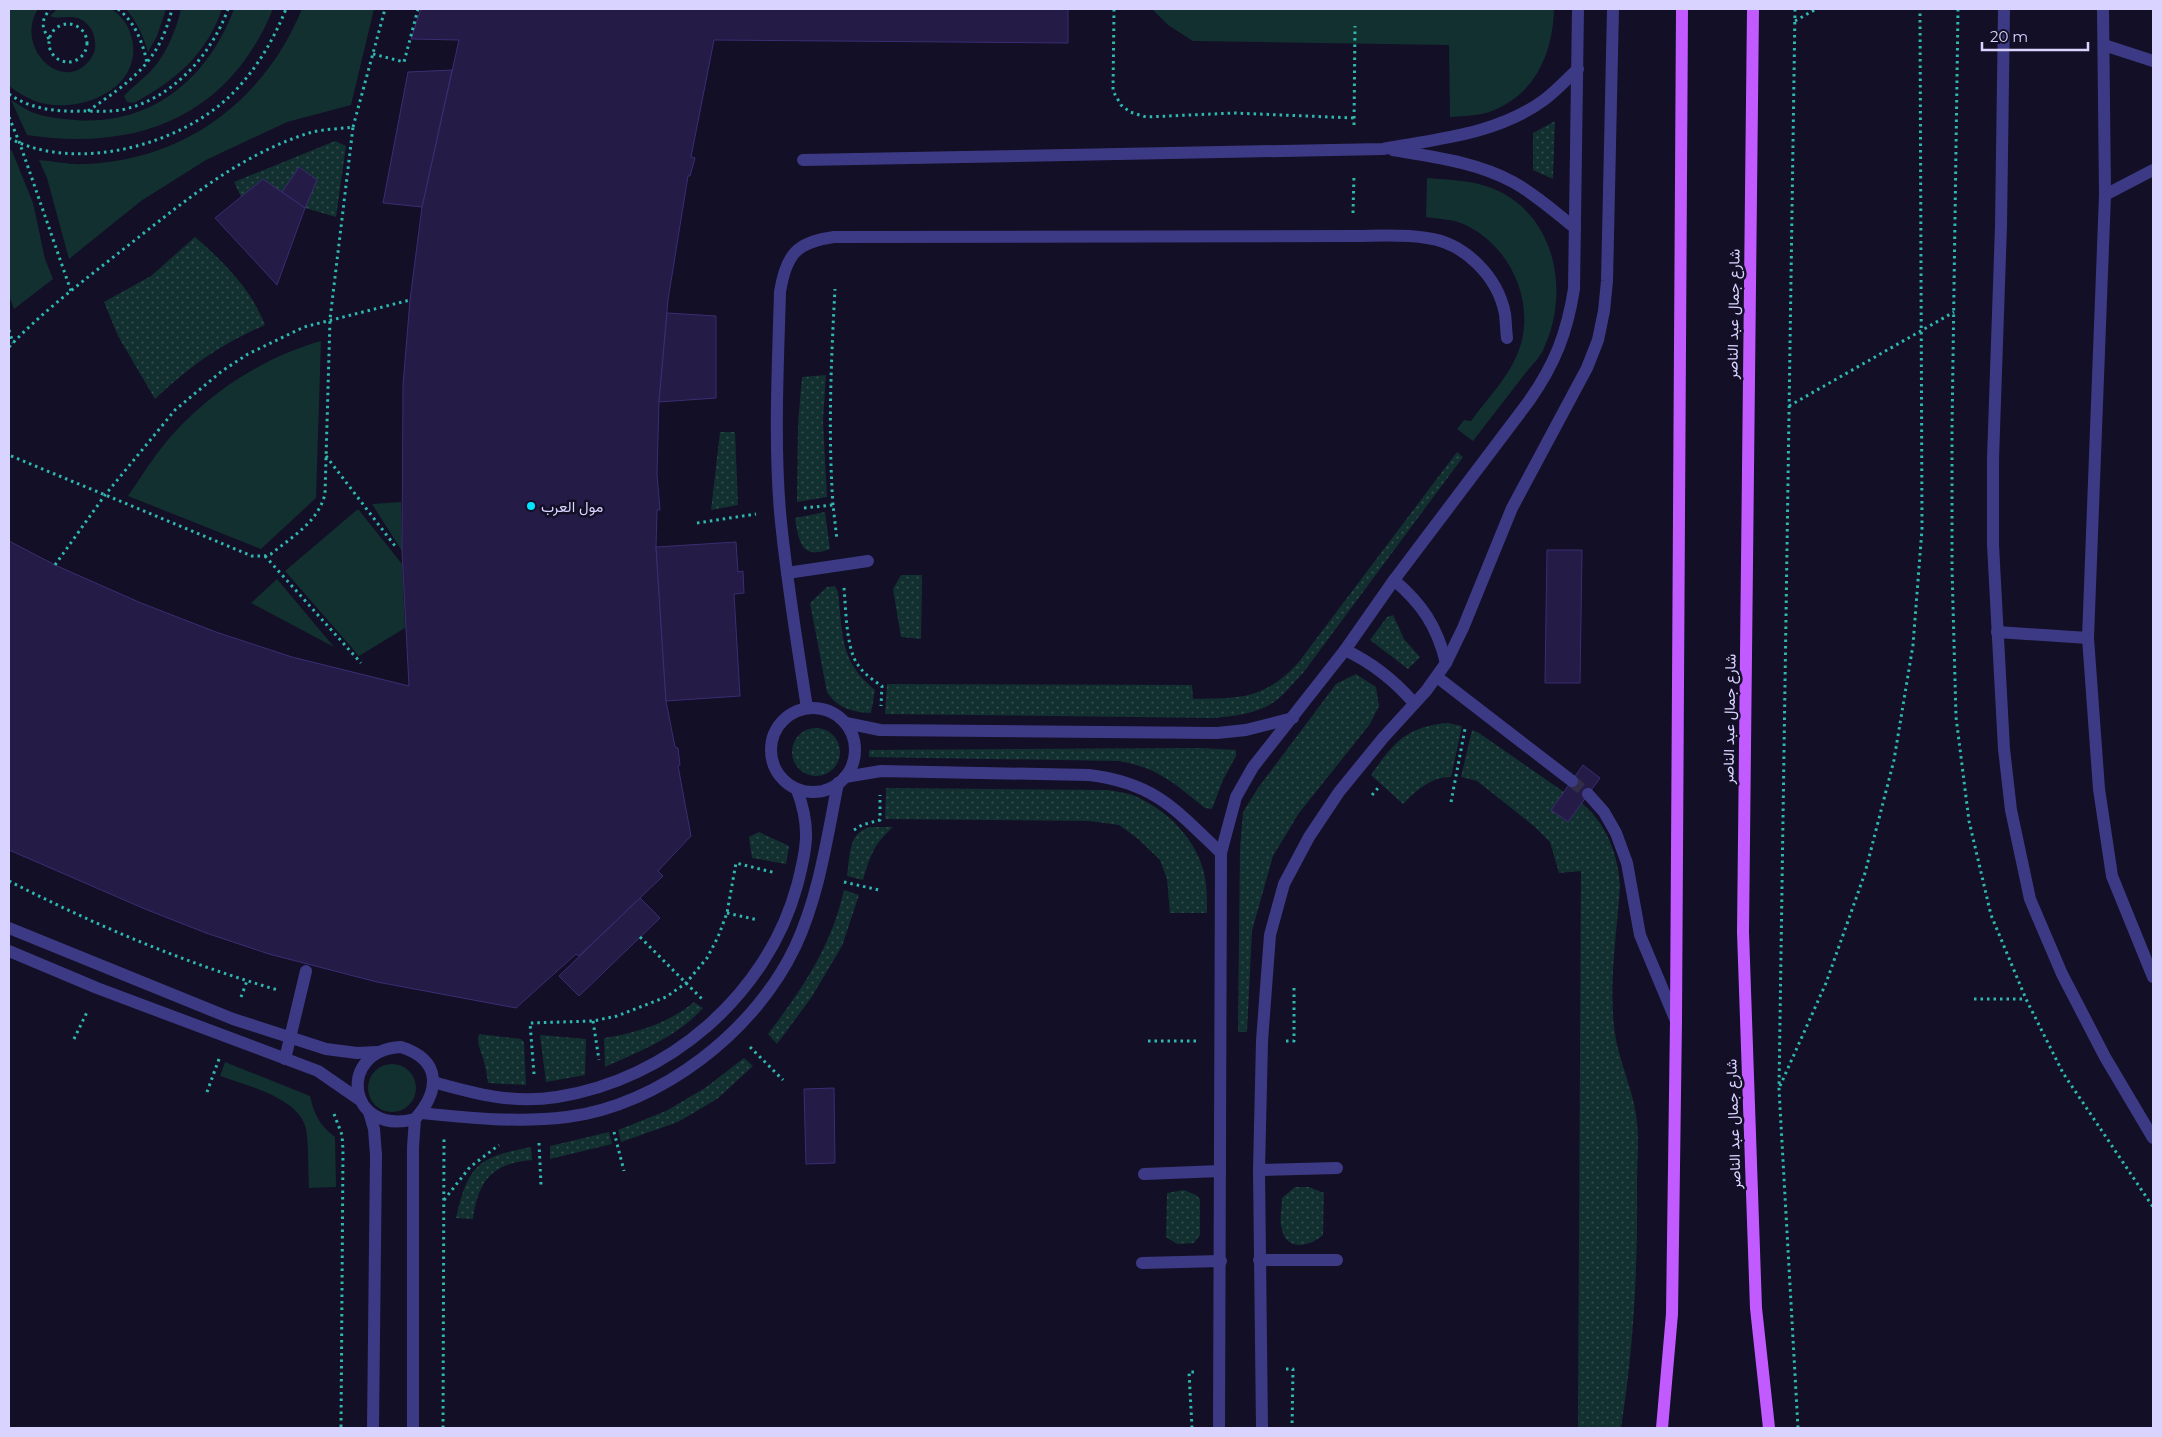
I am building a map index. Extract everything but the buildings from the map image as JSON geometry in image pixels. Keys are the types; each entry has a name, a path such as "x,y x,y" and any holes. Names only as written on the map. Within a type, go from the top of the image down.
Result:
{"main road":[{"path":"1662,1428 1672,1314 1676,1021 1682,9"},
{"name":"شارع جمال عبد الناصر","path":"1752,9 1743,932 1756,1299 1769,1428"}],"street":[{"path":"1219,1428 1221,853 1236,797 1253,766 1293,718 1345,650 1394,580 1546,376 1560,348 1569,319 1574,289 1578,9"},
{"path":"1262,1428 1259,1170 1265,986 1270,935 1284,884 1309,837 1339,792 1437,677 1446,663 1463,628 1512,508 1587,368 1598,340 1604,311 1607,281 1613,9"},
{"path":"2004,9 2001,226 1993,459 1993,545 2006,766 2011,810 2030,899 2066,983 2105,1056 2153,1138"},
{"path":"2103,9 2105,195 2088,638 2099,788 2112,876 2153,977"},
{"path":"2104,45 2153,61"},
{"path":"803,160 1383,149 1483,130 1515,118 1544,100 1578,69"},
{"path":"1383,149 1450,160 1482,169 1513,182 1575,228"},
{"path":"2105,195 2153,170"},
{"path":"807,708 780,511 777,433 780,292 784,271 794,252 812,240 834,237 1385,236 1427,238 1469,256 1486,272 1498,292 1503,307 1507,338"},
{"path":"787,573 841,563 868,561"},
{"path":"1394,580 1414,598 1430,620 1442,645 1446,663"},
{"path":"1997,632 2088,638"},
{"path":"1345,650 1383,672 1414,703"},
{"path":"1437,677 1572,781"},
{"path":"1221,853 1159,797 1137,785 1114,778 1089,775 881,771 842,780 826,790 811,792 797,790 783,781 774,768 770,753 772,737 779,723 792,713 807,708 828,710 846,723 880,730 1217,733 1246,730 1293,718"},
{"path":"9,951 97,988 318,1071 360,1100 369,1112 380,1120 392,1122 418,1116 444,1115 517,1121 537,1120 570,1116 608,1108 657,1087 708,1054 752,1012 775,981 795,947 810,911 842,780 852,765 855,750 853,736 846,723"},
{"path":"433,1082 482,1096 512,1099 558,1097 603,1086 646,1068 686,1044 719,1017 752,979 777,940 792,906 806,849 804,809 797,790"},
{"path":"1588,794 1604,812 1616,833 1627,863 1640,935 1676,1021"},
{"path":"9,928 233,1019 290,1038 340,1053 377,1052 388,1048 401,1047 413,1051 423,1059 430,1070 433,1082 432,1095 418,1116 413,1152 413,1428"},
{"path":"285,1059 306,971"},
{"path":"360,1100 358,1086 360,1071 367,1060 377,1052"},
{"path":"369,1112 374,1129 376,1155 374,1428"},
{"path":"1259,1170 1337,1168"},
{"path":"1144,1174 1220,1171"},
{"path":"1259,1260 1337,1260"},
{"path":"1142,1262 1221,1261"}],"path":[{"path":"49,39 54,30 62,25 73,25 81,29 87,38 87,48 82,57 74,62 64,62 55,58 42,24 43,18 50,9"},
{"path":"118,9 133,26 143,44 147,64"},
{"path":"87,111 132,80 147,64 160,44 169,24 172,9"},
{"path":"9,94 18,100 42,109 64,112 113,111 139,104 156,97 171,87 204,54 216,36 228,9"},
{"path":"9,138 39,150 94,153 122,150 151,142 179,130 206,115 230,96 248,76 272,39 286,9"},
{"path":"9,456 245,554 265,556 272,554 317,515 325,494 330,319 354,127 384,9"},
{"path":"373,54 404,62 418,9"},
{"path":"1114,9 1113,91 1121,105 1130,112 1146,117 1234,113 1354,118"},
{"path":"1795,9 1779,1089 1798,1428"},
{"path":"1795,21 1816,9"},
{"path":"1779,1089 1826,983 1865,873 1894,760 1913,645 1922,529 1920,9"},
{"path":"9,117 71,291"},
{"path":"9,347 71,291 203,187 234,167 267,150 310,132 354,127"},
{"path":"835,289 829,403 833,505 852,651 857,664 867,676 882,686 880,730"},
{"path":"55,565 105,496 175,410 198,389 248,354 304,327 410,300"},
{"path":"1789,406 1954,312"},
{"path":"9,330 13,343"},
{"path":"326,456 395,546"},
{"path":"697,523 833,505"},
{"path":"265,556 361,662"},
{"path":"1451,802 1470,702"},
{"path":"850,836 862,825 880,820 881,771"},
{"path":"1369,798 1378,788"},
{"path":"535,1099 530,1023 593,1021 616,1016 666,997 686,984 707,958 718,936 727,912 736,863 799,879"},
{"path":"9,880 82,917 145,944 194,963 300,996"},
{"path":"840,881 879,890"},
{"path":"1294,976 1294,1041"},
{"path":"1974,999 2026,999"},
{"path":"745,1052 756,1040"},
{"path":"331,1108 340,1128 343,1150 341,1428"},
{"path":"443,1428 444,1115"},
{"path":"537,1120 541,1185"},
{"path":"444,1138 454,1139"},
{"path":"532,1142 548,1140"},
{"path":"444,1200 470,1167 503,1142 493,1141"}],"green space":[{"path":"9,9 38,9 32,23 32,38 36,51 44,62 55,69 66,72 78,70 89,61 95,48 94,36 89,26 80,19 50,16 57,9 111,9 127,25 130,32 133,50 131,66 123,79 111,90 96,98 80,103 63,105 46,104 31,100 9,86"},
{"path":"126,9 166,9 157,36 148,52 139,29"},
{"path":"181,9 222,9 207,40 188,65 149,94 134,103 127,102 124,96 150,72 166,50"},
{"path":"234,9 273,9 254,46 231,77 205,101 175,119 142,131 106,138 67,139 27,135 11,100 25,109 44,116 75,120 103,120 129,115 152,106 174,93 193,76 209,56 223,34"},
{"path":"302,9 374,9 351,105 287,122 206,160 141,201 69,259 47,178 39,160 85,164 121,160 156,151 188,137 217,120 243,97 266,71 286,42"},
{"path":"1152,9 1554,9 1553,25 1546,56 1531,83 1507,104 1492,111 1450,117 1449,45 1193,41 1168,25"},
{"path":"1555,121 1553,179 1533,170 1533,133"},
{"path":"335,141 346,146 336,217 305,208 317,180 300,167 282,192 263,179 241,197 234,182"},
{"path":"9,149 12,151 33,203 45,259 53,279 14,309 9,296"},
{"path":"1427,178 1478,184 1494,189 1515,201 1532,217 1544,236 1552,257 1556,280 1556,303 1552,326 1544,348 1473,441 1457,429 1464,420 1471,421 1513,364 1523,336 1522,298 1516,279 1507,262 1495,247 1480,234 1459,222 1426,217"},
{"path":"195,237 236,277 252,300 265,325 220,348 181,376 155,399 118,336 104,302 151,276"},
{"path":"321,341 316,498 261,549 128,496 152,460 172,435 209,400 251,371 297,349"},
{"path":"826,375 823,421 827,497 797,502 798,424 802,377"},
{"path":"720,432 735,432 738,505 711,510"},
{"path":"1457,452 1463,457 1303,673 1278,699 1264,708 1248,713 1214,718 885,714 887,684 1192,685 1193,699 1238,697 1262,690 1274,684 1298,663"},
{"path":"401,502 402,551 372,504"},
{"path":"358,509 402,564 405,628 359,656 285,571"},
{"path":"825,512 830,549 820,552 807,550 800,541 795,518"},
{"path":"901,575 922,575 921,639 901,637 893,589"},
{"path":"277,579 334,647 251,603"},
{"path":"835,586 838,592 842,634 849,657 863,679 875,690 871,713 846,709 831,698 827,692 810,603 827,587"},
{"path":"1393,615 1404,639 1420,657 1408,669 1370,640 1387,617"},
{"path":"1356,674 1376,687 1379,706 1370,724 1299,813 1273,856 1252,931 1247,1032 1238,1032 1240,849 1243,812 1258,788 1336,684"},
{"path":"1448,723 1462,726 1451,777 1431,782 1419,789 1403,804 1371,775 1394,745 1402,738 1422,728"},
{"path":"811,728 821,728 833,735 840,747 840,757 833,769 821,776 811,776 803,772 796,765 792,757 792,747 796,739 803,732"},
{"path":"1472,730 1564,792 1551,810 1568,822 1582,803 1604,830 1614,851 1617,863 1620,886 1612,991 1614,1026 1618,1050 1635,1110 1638,1137 1637,1244 1634,1305 1629,1367 1621,1428 1578,1428 1581,871 1559,873 1550,842 1535,827 1477,781 1461,777"},
{"path":"1200,748 1236,750 1236,756 1223,780 1212,809 1205,808 1166,778 1145,768 1119,761 869,757 869,750"},
{"path":"886,788 1108,790 1133,795 1165,814 1185,834 1193,846 1204,871 1207,913 1170,913 1167,879 1160,860 1137,838 1119,825 1089,821 885,819"},
{"path":"893,827 881,839 874,851 863,880 847,876 851,846 854,839 863,829"},
{"path":"759,832 789,846 786,864 752,858 749,837"},
{"path":"844,890 859,895 842,946 811,998 777,1044 768,1034 793,1000 814,966 832,930"},
{"path":"694,1002 703,1008 682,1027 645,1049 605,1067 604,1038 652,1026 674,1016"},
{"path":"479,1034 521,1039 524,1042 526,1085 488,1083 479,1045"},
{"path":"540,1035 586,1039 585,1075 546,1082"},
{"path":"744,1058 753,1066 717,1099 678,1122 621,1142 618,1130 666,1111 705,1088"},
{"path":"225,1062 310,1096 318,1119 335,1137 336,1187 309,1188 307,1136 302,1118 294,1109 270,1094 220,1076"},
{"path":"387,1064 397,1064 409,1071 416,1083 416,1093 409,1105 397,1112 387,1112 379,1108 372,1101 368,1093 368,1083 372,1075 379,1068"},
{"path":"609,1132 612,1144 550,1159 550,1146"},
{"path":"531,1147 532,1160 507,1165 489,1176 479,1194 473,1219 456,1218 465,1186 478,1166 499,1155"},
{"path":"1295,1187 1309,1187 1324,1193 1323,1235 1312,1242 1300,1245 1289,1242 1281,1226 1282,1198"},
{"path":"1184,1190 1196,1195 1200,1199 1200,1235 1194,1243 1177,1244 1166,1237 1167,1193"}],"tunnel":[{"path":"1572,781 1588,794"}],"place":[{"name":"مول العرب","path":"531,506"}]}
